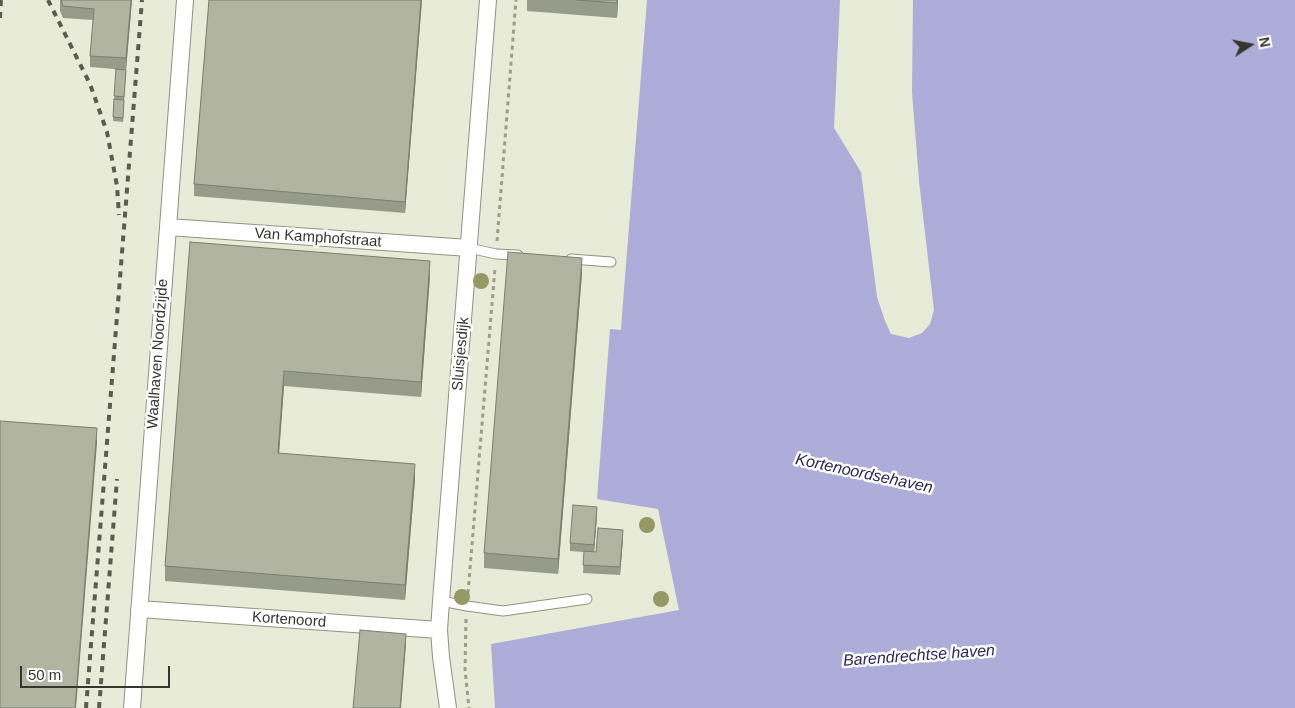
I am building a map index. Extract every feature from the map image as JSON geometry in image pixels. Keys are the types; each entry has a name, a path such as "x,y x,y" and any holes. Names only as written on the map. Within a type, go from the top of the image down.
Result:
{"street":[{"name":"Waalhaven Noordzijde","path":"132,708 185,0"},
{"name":"Sluisjesdijk","path":"448,708 439,630 488,0"},
{"name":"Van Kamphofstraat","path":"168,227 469,248"},
{"name":"Kortenoord","path":"139,609 439,630"}],"lane":[{"path":"469,248 496,254 527,256"},
{"path":"564,258 611,262"},
{"path":"441,601 503,611 587,599"}],"path":[{"name":"Sluisjesdijk","path":"468,708 465,670 467,606 516,0"}],"water":[{"path":"647,0 840,0 834,128 861,172 877,297 885,321 891,334 909,338 922,333 930,324 934,310 919,181 912,92 913,0 1295,0 1295,708 495,708 491,644 679,610 658,509 597,499 610,329 621,330"}],"building":[{"path":"61,0 131,0 126,58 90,56 94,9 63,6"},
{"path":"209,0 421,0 405,202 194,184"},
{"path":"577,0 617,0 617,3"},
{"path":"116,69 126,70 124,97 114,96"},
{"path":"114,99 124,100 123,118 113,117"},
{"path":"190,242 430,261 421,382 284,371 278,453 415,464 405,585 165,566"},
{"path":"508,252 582,258 558,559 484,553"},
{"path":"0,421 97,428 75,708 0,708"},
{"path":"573,505 597,507 594,545 570,543"},
{"path":"598,528 623,530 620,567 583,565 584,551 596,552"},
{"path":"360,630 406,634 400,708 353,708"}],"railway":[{"path":"0,18 1,0"},
{"path":"48,0 90,84 107,132 117,186 119,215"},
{"path":"86,708 142,0"},
{"path":"99,708 117,479"}],"water label":[{"name":"Kortenoordsehaven","path":"864,474"},
{"name":"Barendrechtse haven","path":"919,656"}]}
